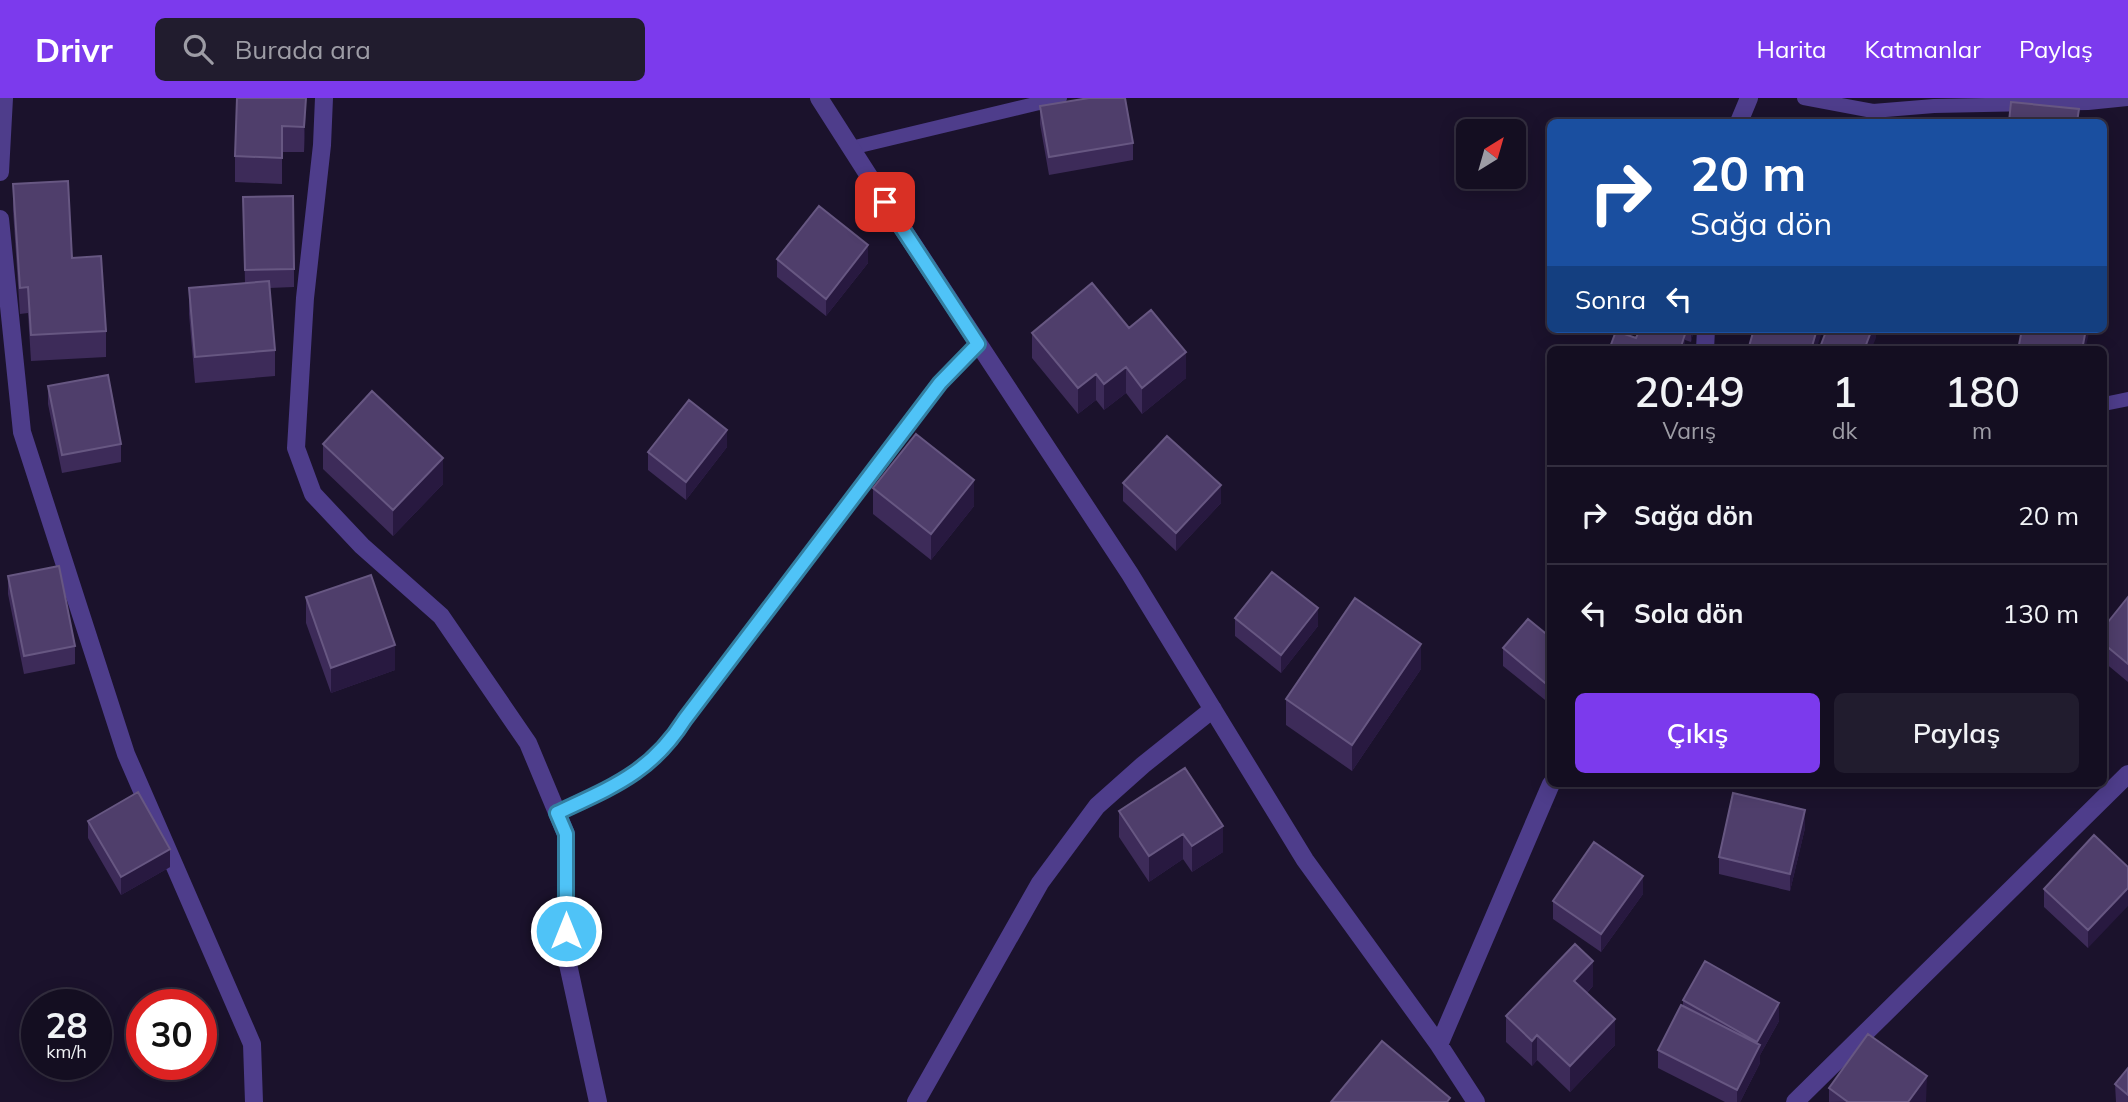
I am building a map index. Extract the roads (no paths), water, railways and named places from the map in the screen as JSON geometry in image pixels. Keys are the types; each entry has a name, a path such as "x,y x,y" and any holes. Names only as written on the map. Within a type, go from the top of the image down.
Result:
{"street":[{"path":"0,172 4,98"},
{"path":"324,98 322,145 305,298 296,449 313,494 362,546 441,616 528,743 566,834 566,955 598,1102"},
{"path":"819,98 1130,574 1305,860 1439,1045 1476,1102"},
{"path":"1740,119 1749,98"},
{"path":"0,219 22,432 126,754 252,1044 254,1102"},
{"path":"916,1102 1040,883 1097,806 1213,709"},
{"path":"1795,1102 2128,774"},
{"path":"1439,1045 1550,787"}],"lane":[{"path":"851,148 1060,98"},
{"path":"1804,98 1873,111 1934,106 2088,103 2128,99"},
{"path":"557,813 624,781 656,756 940,383 978,344"},
{"path":"2107,403 2128,399"}]}
